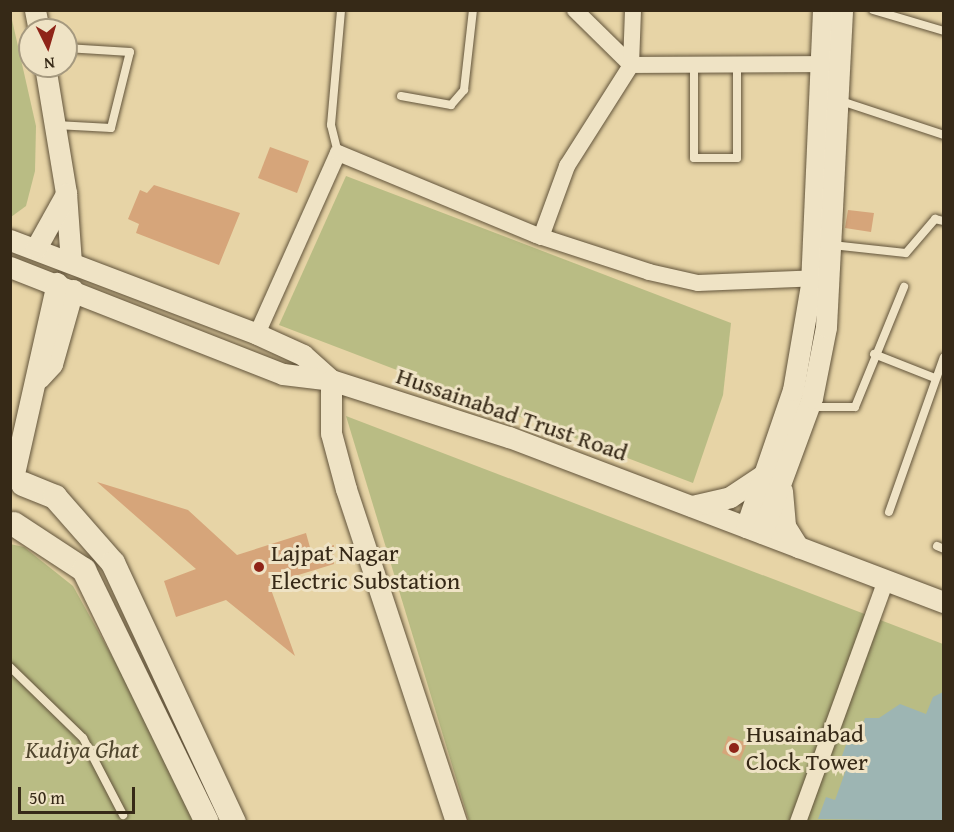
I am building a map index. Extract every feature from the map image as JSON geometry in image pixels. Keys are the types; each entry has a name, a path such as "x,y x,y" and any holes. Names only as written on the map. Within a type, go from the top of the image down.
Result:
{"main road":[{"path":"16,479 29,506 12,524 84,570 207,822"},
{"path":"16,479 56,497 112,563 234,822"}],"street":[{"path":"575,10 631,65 694,62 830,64"},
{"path":"541,237 567,166 631,65 633,10"},
{"path":"821,245 838,100 830,64 823,10"},
{"path":"754,530 774,477 809,406 826,327 820,278 830,64 842,10"},
{"path":"47,78 66,193 70,262"},
{"path":"257,334 338,153 541,237 698,283 820,278"},
{"path":"36,248 66,193"},
{"name":"Hussainabad Trust Road","path":"10,240 257,334 303,355 331,380 509,437 944,602"},
{"path":"10,267 283,374 331,380 331,433 346,489 456,822"},
{"path":"798,547 785,526 774,477 820,278"},
{"path":"16,479 39,378 37,360 65,287"},
{"path":"691,506 730,497 774,477"},
{"path":"798,822 886,580"}],"lane":[{"path":"338,153 331,125 340,10"},
{"path":"401,96 451,105 464,90 473,10"},
{"path":"873,10 944,31"},
{"path":"55,125 111,128 130,52 78,49"},
{"path":"694,62 694,158 737,158 737,63"},
{"path":"838,100 944,135"},
{"path":"821,245 906,253 935,219 944,221"},
{"path":"809,406 855,407 874,354 904,286"},
{"path":"874,354 935,378"},
{"path":"889,512 944,357"},
{"path":"10,667 83,738 123,815"}],"green space":[{"path":"10,11 18,46 18,78 25,78 36,126 35,171 26,206 11,217"},
{"path":"346,176 731,323 723,395 693,483 279,325"},
{"path":"346,416 943,644 943,821 469,821"},
{"name":"Kudiya Ghat","path":"10,544 24,547 73,586 142,710 193,821 11,821"}],"water":[{"path":"943,692 943,821 818,819 826,797 835,800 847,767 839,764 847,742 855,745 865,718 879,718 900,704 926,714 933,697"}],"building":[{"path":"270,147 309,161 297,193 258,178"},
{"path":"154,185 240,213 219,265 136,233 139,224 128,219 140,190 147,193"},
{"path":"848,210 874,213 871,232 845,228"},
{"name":"Lajpat Nagar Electric Substation","path":"97,482 188,510 237,555 306,533 311,551 334,545 334,564 269,584 295,656 226,600 176,617 164,581 196,569"},
{"name":"Husainabad Clock Tower","path":"728,736 747,743 740,761 722,753"}],"place":[{"name":"Lajpat Nagar Electric Substation","path":"259,567"},
{"name":"Husainabad Clock Tower","path":"734,748"}]}
